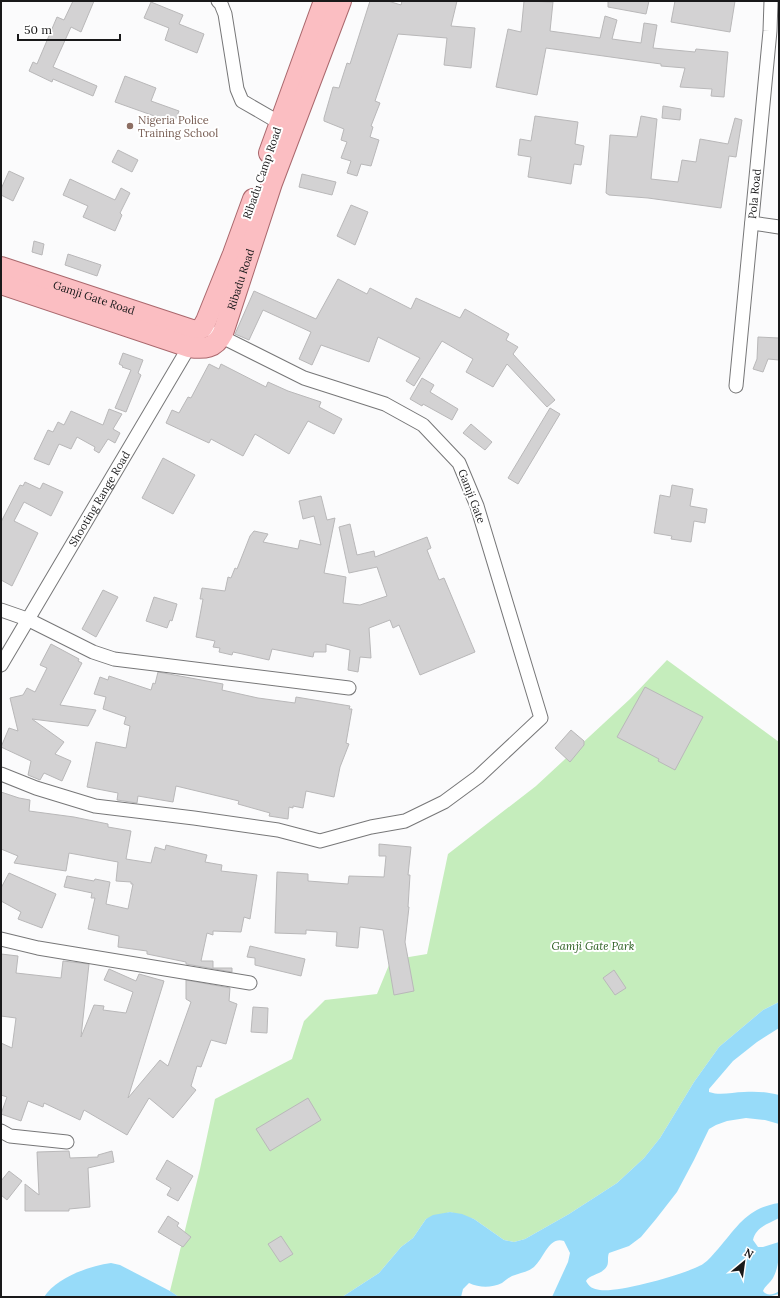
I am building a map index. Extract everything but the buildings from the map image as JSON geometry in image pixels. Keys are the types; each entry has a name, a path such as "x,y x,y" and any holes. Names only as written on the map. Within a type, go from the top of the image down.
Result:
{"main road":[{"name":"Ribadu Camp Road","path":"193,334 206,321 233,254 324,1"},
{"name":"Ribadu Road","path":"221,337 272,183 341,1"},
{"name":"Gamji Gate Road","path":"1,267 193,334"},
{"path":"1,284 193,334 202,349 215,344 221,337"}],"street":[{"path":"218,1 221,4 225,14 237,89 242,101 280,122"},
{"name":"Pola Road","path":"736,386 752,223 774,32 771,1"},
{"path":"752,223 779,227"},
{"name":"Shooting Range Road","path":"1,665 193,334"},
{"name":"Gamji Gate","path":"1,774 36,788 96,806 271,829 320,841 371,827 405,821 444,802 478,777 541,718 477,506 459,463 422,425 385,404 304,378 221,337"},
{"path":"1,610 27,619 93,652 114,659 349,688"},
{"path":"1,939 38,948 250,983"},
{"path":"1,1131 10,1136 67,1142"}],"green space":[{"name":"Gamji Gate Park","path":"667,660 779,742 779,1002 763,1010 719,1047 694,1082 660,1138 644,1158 617,1183 569,1214 525,1239 514,1242 504,1240 474,1219 450,1212 426,1219 413,1238 401,1247 379,1273 342,1297 179,1297 170,1291 200,1169 215,1099 292,1059 304,1021 325,1000 377,994 391,960 427,954 448,854 536,786 630,699"}],"water":[{"path":"779,1002 779,1028 757,1042 733,1061 709,1089 709,1092 722,1094 757,1092 779,1095 779,1124 765,1120 746,1118 727,1121 709,1129 677,1192 656,1219 641,1237 629,1246 609,1253 608,1264 605,1269 590,1277 586,1281 588,1285 593,1288 609,1290 636,1286 683,1273 707,1261 744,1219 759,1209 768,1205 779,1203 779,1218 760,1229 753,1240 758,1247 779,1242 778,1265 773,1278 763,1291 766,1294 770,1294 779,1291 779,1294 767,1297 552,1297 568,1262 570,1253 564,1241 559,1240 554,1242 547,1249 532,1269 512,1276 502,1283 494,1286 481,1287 469,1283 463,1289 461,1297 342,1297 379,1273 401,1247 413,1238 426,1219 433,1215 450,1212 462,1214 474,1219 504,1240 514,1242 525,1239 569,1214 617,1183 644,1158 660,1138 694,1082 719,1047 763,1010"},
{"path":"111,1263 120,1265 179,1297 44,1297 56,1284 74,1274 93,1267"}],"place":[{"name":"Nigeria Police Training School","path":"130,126"}]}
